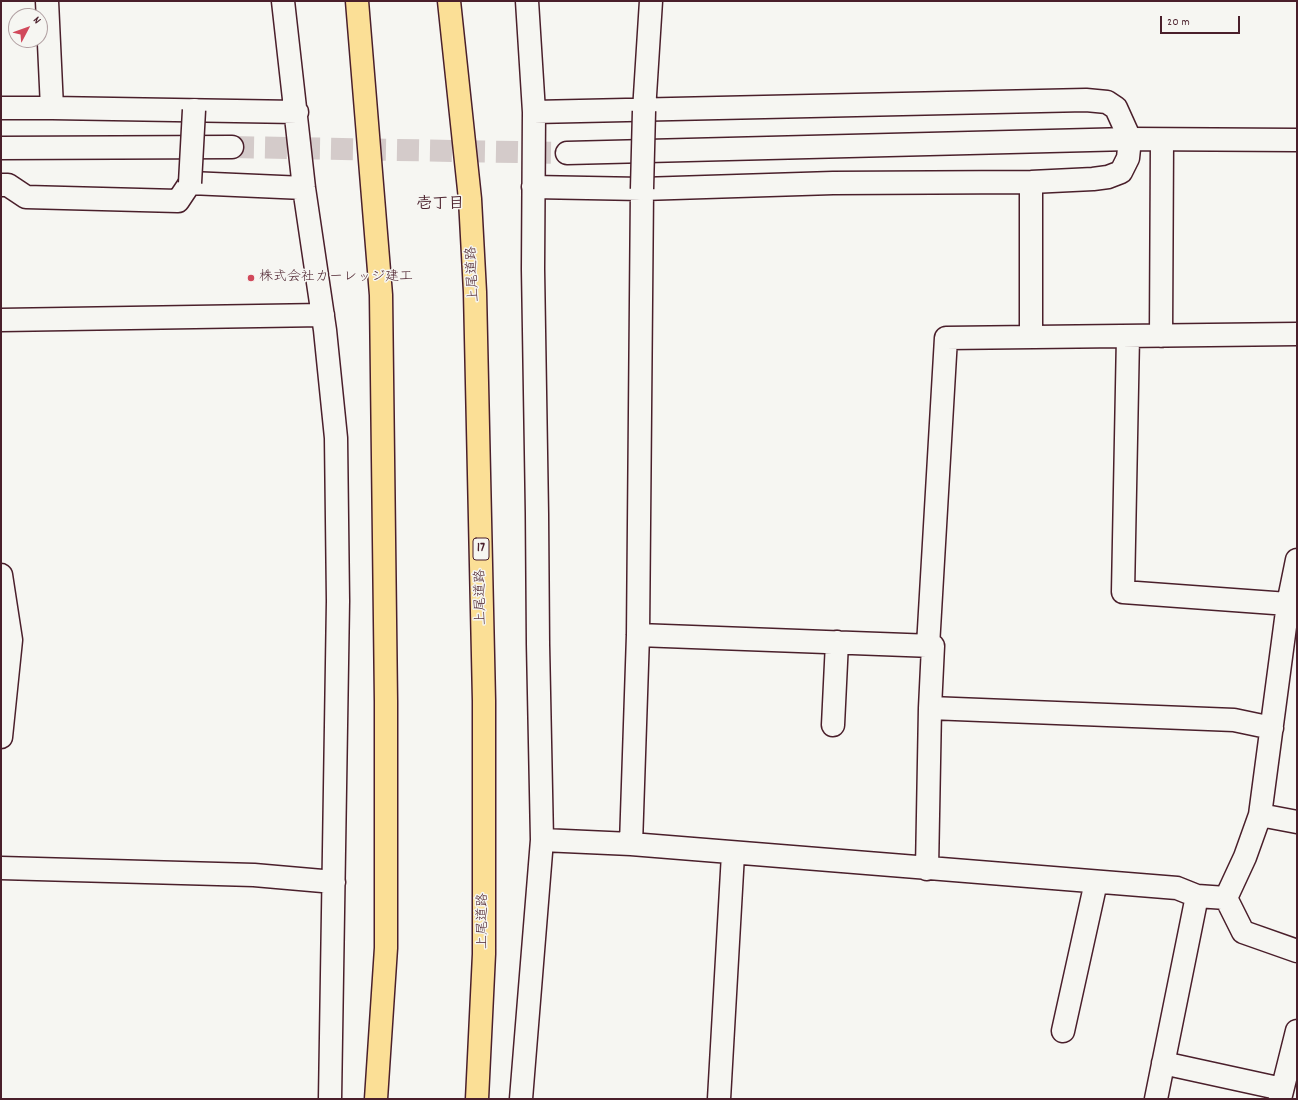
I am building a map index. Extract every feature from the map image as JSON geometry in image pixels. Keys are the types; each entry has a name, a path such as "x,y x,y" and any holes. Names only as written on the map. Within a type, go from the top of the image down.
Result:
{"highway":[{"path":"357,1 382,295 386,702 386,948 376,1099"},
{"name":"上尾道路","path":"449,1 470,199 476,299 484,700 484,954 477,1099"}],"street":[{"path":"46,1 52,108"},
{"path":"283,1 297,112 304,188 323,314 336,438 338,601 330,1099"},
{"path":"521,1099 542,840 538,644 533,186 534,112 527,1"},
{"path":"632,844 638,635 642,189 644,111 651,1"},
{"path":"533,186 642,189 833,183 1030,182 1093,179 1108,177 1122,172 1128,158 1130,139 1116,108 1107,102 1086,100 644,111 534,112"},
{"path":"1,108 297,112"},
{"path":"1,186 8,185 26,197 178,201 190,183 194,110"},
{"path":"567,153 1130,139 1297,140"},
{"path":"1161,336 1162,140"},
{"path":"1,148 232,146"},
{"path":"1030,182 1031,337"},
{"path":"190,183 304,188"},
{"path":"1,320 323,314"},
{"path":"928,646 946,338 1297,334"},
{"path":"1128,336 1123,592 1288,604"},
{"path":"1226,898 1245,857 1260,815 1288,604 1297,560"},
{"path":"1,575 11,640 1,737"},
{"path":"638,635 933,646 930,708 927,869"},
{"path":"833,725 837,642"},
{"path":"930,708 1234,720 1272,728"},
{"path":"1260,815 1297,822"},
{"path":"542,840 632,844 733,854 1177,888 1197,896 1226,898"},
{"path":"719,1099 733,854"},
{"path":"1,868 254,875 334,882"},
{"path":"1063,1031 1096,882"},
{"path":"1156,1099 1197,896"},
{"path":"1226,898 1243,932 1297,950"},
{"path":"1163,1063 1281,1094 1297,1031"}],"tunnel":[{"path":"232,147 567,153"}],"place":[{"name":"株式会社カーレッジ建工","path":"251,278"}],"district":[{"name":"壱丁目","path":"440,206"}]}
